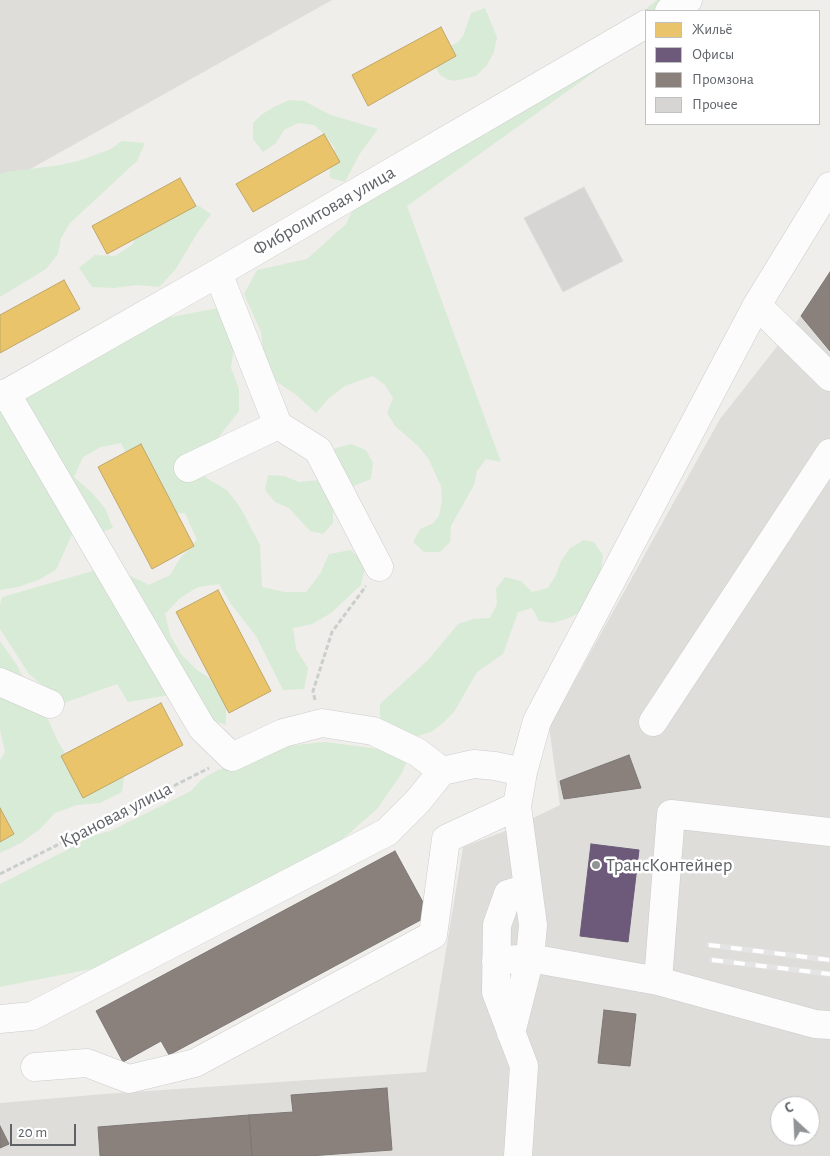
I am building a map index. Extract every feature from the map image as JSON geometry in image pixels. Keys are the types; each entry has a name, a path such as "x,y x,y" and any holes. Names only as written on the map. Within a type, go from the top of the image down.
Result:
{"street":[{"path":"670,10 688,0"},
{"name":"Фибролитовая улица","path":"3,395 218,273 645,25"},
{"path":"512,1033 530,958 533,925 517,806 523,772 537,721 757,305 830,186"},
{"path":"218,273 278,425 318,450 380,567"},
{"path":"757,305 830,377"},
{"path":"3,395 202,728 232,757 283,733 322,724 373,731 417,752 442,771"},
{"path":"188,468 278,425"},
{"path":"652,722 830,453"},
{"path":"0,682 50,704"},
{"path":"0,1019 32,1016 386,832 418,801 442,771 474,764 523,772"},
{"path":"35,1067 87,1063 129,1079 195,1063 433,935 446,839 517,806"},
{"path":"658,981 671,814 830,832"},
{"path":"518,1156 524,1066 496,992 496,924 508,894 528,888"},
{"path":"496,961 530,958 658,981 814,1024 830,1025"}],"path":[{"path":"322,724 313,691 332,632 380,567"},
{"name":"Крановая улица","path":"0,874 232,757"}],"shaded area":[{"path":"0,0 332,0 0,186"},
{"name":"ТрансКонтейнер","path":"830,272 830,1156 0,1156 0,1103 426,1072 463,847 508,830 560,805 549,727 720,419 801,316"}],"green space":[{"path":"657,0 696,0 681,10 646,10"},
{"path":"485,8 497,37 494,52 487,65 476,76 454,81 446,79 440,75 436,68 433,61 435,54 458,42 463,36 471,13"},
{"path":"645,11 645,36 407,206 501,462 486,459 477,471 474,485 451,526 450,542 440,552 424,552 413,542 420,529 432,524 439,516 442,501 441,486 428,458 418,446 395,426 387,413 393,398 385,385 373,376 345,386 329,398 316,413 295,394 274,380 264,359 261,332 244,294 257,270 307,259 346,224 352,211 470,139 488,134 500,99 638,19"},
{"path":"289,100 304,101 331,115 378,129 359,155 345,182 330,178 330,162 335,148 314,125 298,123 284,130 276,143 263,152 253,139 253,123 261,115"},
{"path":"122,141 145,143 137,161 70,223 61,238 58,254 46,269 0,297 0,174 78,161 109,150"},
{"path":"180,203 199,206 211,214 175,270 159,287 137,285 114,288 92,287 79,268 95,255 115,256 133,244 139,224"},
{"path":"229,306 234,346 231,368 239,389 239,411 193,467 208,479 227,490 240,507 260,545 262,587 284,592 306,592 320,574 329,554 351,550 366,565 361,585 331,613 312,624 293,628 296,649 308,668 304,689 283,690 256,636 231,604 219,584 198,587 180,598 165,614 170,635 181,654 197,670 217,683 226,703 226,725 206,718 169,695 128,702 117,684 64,703 29,674 0,629 0,604 2,597 110,566 149,585 170,575 181,557 197,540 185,513 164,514 130,462 121,443 101,447 83,457 74,477 105,508 113,528 94,535 74,530 56,570 38,580 18,587 0,590 0,394 160,319"},
{"path":"351,444 366,450 373,463 371,479 343,490 332,450"},
{"path":"268,475 284,476 299,482 319,480 333,509 333,523 323,534 310,531 289,508 275,502 265,490"},
{"path":"584,540 594,542 603,555 601,570 582,611 553,623 539,621 532,608 518,612 503,654 477,672 454,712 431,732 403,737 380,720 380,704 428,660 458,624 473,619 490,618 497,604 496,589 505,577 521,581 532,592 548,588 556,575 561,561 570,548"},
{"path":"0,641 17,665 36,704 49,721 57,740 68,758 125,770 122,792 100,803 77,805 55,813 40,829 21,843 0,853 0,760 5,752 0,729"},
{"path":"325,742 410,753 402,773 377,809 331,849 106,966 0,987 0,884 69,849 88,837 110,831 191,791 202,779 216,771 276,747"}],"building: Жильё":[{"path":"441,27 456,56 368,106 352,75"},
{"path":"324,134 340,162 253,212 236,184"},
{"path":"180,178 196,206 107,254 92,226"},
{"path":"64,280 80,309 0,353 0,315"},
{"path":"141,444 194,546 152,569 98,467"},
{"path":"218,590 271,691 229,713 176,612"},
{"path":"161,703 183,745 83,798 61,756"},
{"path":"0,808 14,834 0,842"}],"building: Офисы":[{"path":"591,844 639,850 628,942 580,936"}],"building: Промзона":[{"path":"830,272 830,351 801,316"},
{"path":"629,755 641,788 564,799 560,781"},
{"path":"395,851 430,915 169,1055 161,1041 123,1062 96,1011"},
{"path":"604,1010 636,1014 630,1066 598,1063"},
{"path":"387,1088 392,1150 309,1156 252,1156 249,1115 293,1112 291,1095"},
{"path":"249,1115 252,1156 100,1156 98,1127"},
{"path":"0,1126 9,1144 0,1148"}],"building: Прочее":[{"path":"584,187 623,261 563,292 524,218"}],"railway":[{"path":"709,945 830,960"},
{"path":"712,960 830,974"}],"place":[{"name":"ТрансКонтейнер","path":"596,865"}]}
